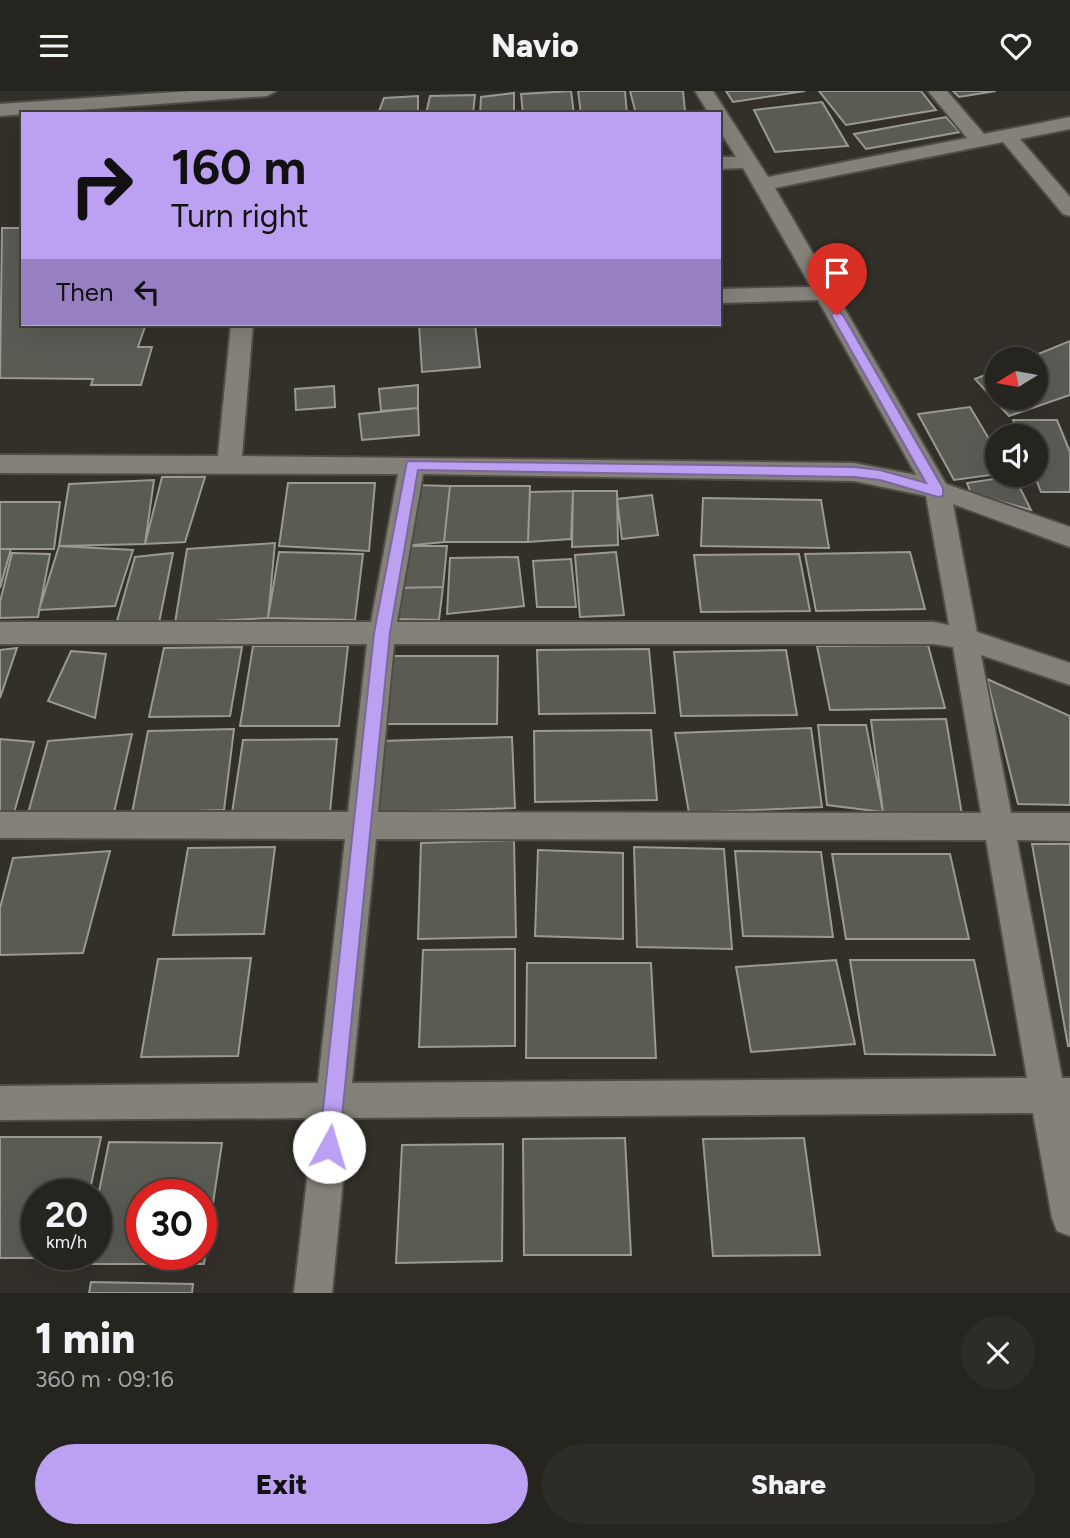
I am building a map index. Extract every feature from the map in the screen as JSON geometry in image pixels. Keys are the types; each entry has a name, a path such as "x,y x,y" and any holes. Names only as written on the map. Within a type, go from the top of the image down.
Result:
{"street":[{"path":"0,110 267,91"},
{"path":"271,112 275,91"},
{"path":"704,91 717,112"},
{"path":"937,91 980,141"},
{"path":"721,118 763,184 938,492 962,636 1059,1094 1070,1218"},
{"path":"763,184 1070,123"},
{"path":"1008,136 1070,210"},
{"path":"721,163 748,162"},
{"path":"721,296 825,293"},
{"path":"229,463 242,326"},
{"path":"0,464 412,464 854,472 880,475 938,492 1070,537"},
{"path":"313,1293 382,633 412,464"},
{"path":"0,633 933,633 962,636 1038,666 1070,674"},
{"path":"0,825 1070,827"},
{"path":"0,1103 334,1098 1059,1094"}],"building":[{"path":"571,91 574,112 523,112 521,94"},
{"path":"578,91 625,91 627,112 581,112"},
{"path":"630,91 683,91 685,111 635,112"},
{"path":"726,91 805,91 733,102"},
{"path":"819,91 921,91 936,110 846,125"},
{"path":"953,91 996,91 959,97"},
{"path":"514,93 514,112 480,112 481,97"},
{"path":"475,95 473,112 426,112 430,96"},
{"path":"418,96 418,112 379,112 384,98"},
{"path":"822,102 848,146 775,152 754,110"},
{"path":"946,117 960,132 866,149 854,134"},
{"path":"2,228 21,228 21,326 145,326 138,347 152,347 141,385 91,385 93,379 0,378"},
{"path":"419,326 475,326 480,367 422,372"},
{"path":"1070,341 1070,395 1048,403 1048,350"},
{"path":"985,375 985,390 975,379"},
{"path":"418,385 418,408 381,411 379,389"},
{"path":"334,386 335,407 296,410 295,389"},
{"path":"970,407 985,432 985,476 954,480 918,414"},
{"path":"418,408 419,435 362,440 359,414"},
{"path":"1003,410 1026,410 1009,416"},
{"path":"1013,420 1057,420 1070,452 1070,492 1041,492 1039,487 1048,487 1048,424 1014,424"},
{"path":"162,477 205,477 185,542 145,544"},
{"path":"154,480 145,544 59,546 69,484"},
{"path":"985,480 985,487 1020,487 1031,510 971,493 967,483"},
{"path":"288,483 375,483 369,551 279,546"},
{"path":"412,485 450,486 444,542 404,546"},
{"path":"450,486 530,486 528,542 444,542"},
{"path":"573,491 571,539 528,542 530,492"},
{"path":"573,491 617,491 618,545 572,547"},
{"path":"652,495 658,535 622,539 617,499"},
{"path":"703,498 821,500 829,548 701,546"},
{"path":"0,502 60,502 54,549 0,549"},
{"path":"275,543 268,618 175,623 187,549"},
{"path":"59,546 133,550 115,606 39,610"},
{"path":"404,546 447,546 443,587 396,588"},
{"path":"0,549 11,549 0,588"},
{"path":"279,552 363,554 355,620 268,618"},
{"path":"616,552 624,615 580,617 575,555"},
{"path":"910,552 925,609 816,611 805,554"},
{"path":"12,553 50,554 38,617 0,618 0,602"},
{"path":"173,553 158,628 115,628 135,557"},
{"path":"799,554 810,611 701,612 694,555"},
{"path":"518,557 524,606 447,614 450,558"},
{"path":"571,559 576,607 537,607 533,561"},
{"path":"443,587 439,620 390,619 396,588"},
{"path":"928,645 945,708 830,710 817,646"},
{"path":"253,646 348,646 339,726 240,726"},
{"path":"242,647 230,716 149,717 164,648"},
{"path":"17,648 0,698 0,650"},
{"path":"649,649 655,713 539,714 537,650"},
{"path":"786,650 797,715 681,716 674,652"},
{"path":"71,651 106,654 95,718 48,701"},
{"path":"393,656 498,656 497,724 387,724"},
{"path":"987,679 1070,716 1070,805 1018,804"},
{"path":"946,719 962,815 883,812 871,720"},
{"path":"818,725 866,725 883,812 827,805"},
{"path":"811,728 822,807 689,813 675,733"},
{"path":"234,729 224,810 132,813 148,731"},
{"path":"651,730 657,800 535,802 534,731"},
{"path":"132,734 113,817 27,817 48,741"},
{"path":"512,737 515,808 378,813 381,741"},
{"path":"0,739 34,742 12,820 0,820"},
{"path":"337,739 330,812 232,813 243,740"},
{"path":"514,840 516,937 418,939 421,843"},
{"path":"1032,844 1070,844 1070,1046 1068,1046"},
{"path":"275,847 264,934 173,935 188,848"},
{"path":"634,847 724,849 732,949 637,947"},
{"path":"538,850 623,853 623,939 535,936"},
{"path":"110,851 83,953 0,955 0,908 13,858"},
{"path":"735,851 821,852 833,937 743,936"},
{"path":"832,854 950,854 969,939 846,939"},
{"path":"515,949 515,1046 419,1047 423,950"},
{"path":"251,958 238,1056 141,1057 158,959"},
{"path":"836,960 855,1044 751,1052 736,967"},
{"path":"850,960 974,960 995,1055 865,1054"},
{"path":"527,963 651,963 656,1058 526,1058"},
{"path":"0,1137 101,1137 92,1179 21,1179 21,1258 0,1258"},
{"path":"625,1138 631,1255 524,1255 523,1139"},
{"path":"804,1138 820,1255 713,1256 703,1139"},
{"path":"109,1142 222,1143 217,1179 126,1179 126,1264 112,1264 112,1179 101,1179"},
{"path":"503,1144 502,1261 396,1263 402,1145"},
{"path":"91,1282 193,1284 192,1293 89,1293"}],"route":[{"path":"329,1147 382,633 412,464 854,472 911,482 938,492 837,315"}]}
